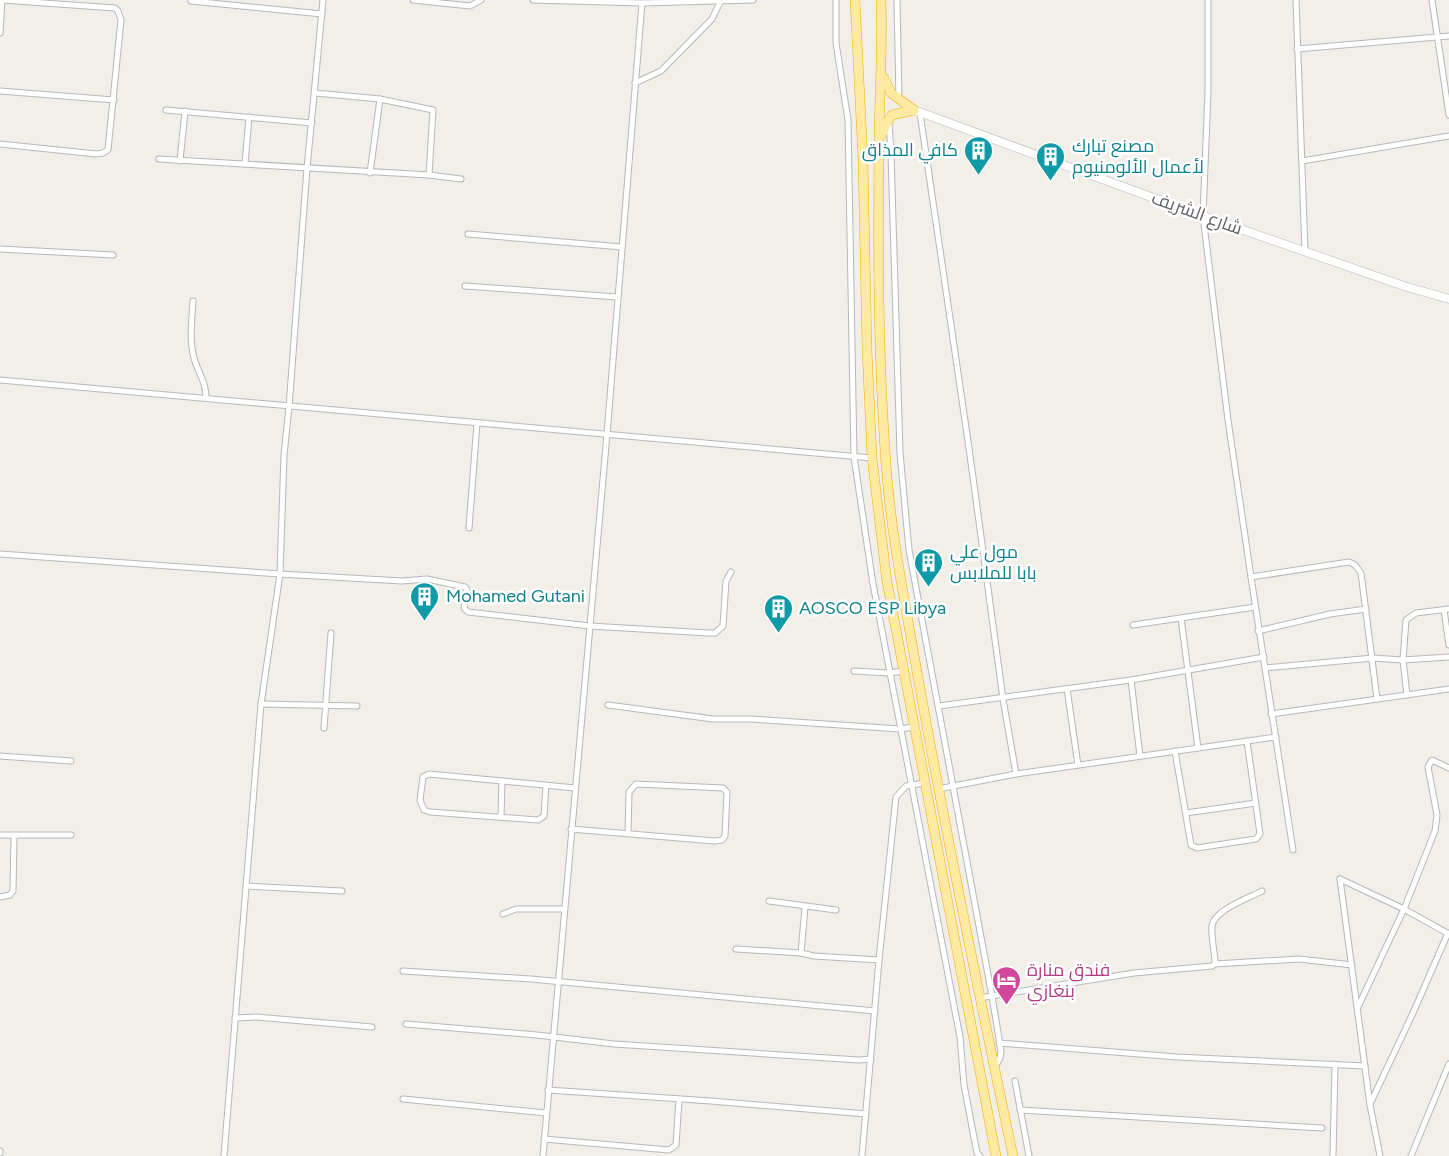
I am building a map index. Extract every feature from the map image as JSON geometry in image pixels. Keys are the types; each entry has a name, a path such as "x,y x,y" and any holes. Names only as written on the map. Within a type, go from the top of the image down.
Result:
{"highway":[{"path":"855,0 862,138 872,458 887,582 996,1156"},
{"path":"881,0 880,356 885,461 895,551 938,789 1013,1156"},
{"path":"882,71 888,89 917,112"},
{"path":"879,145 888,119 892,115 917,112"}],"main road":[{"name":"شارع الشريف","path":"917,112 1203,216 1404,286 1449,299"}],"street":[{"path":"0,33 3,0 115,8 121,20 108,150 103,153 0,144"},
{"path":"224,1156 261,704 280,574 284,455 323,0"},
{"path":"413,0 470,6 481,0"},
{"path":"533,0 642,3 753,0"},
{"path":"635,83 661,70 712,19 721,0"},
{"path":"836,0 836,43 848,120 854,457 889,673 960,1038 964,1084 977,1153 980,1156"},
{"path":"897,0 899,100"},
{"path":"1208,0 1208,92 1203,216 1228,420 1258,631 1264,657 1293,850"},
{"path":"1296,0 1305,251"},
{"path":"1432,0 1449,115"},
{"path":"191,1 322,14"},
{"path":"543,1156 607,434 642,3"},
{"path":"1297,49 1449,36"},
{"path":"0,91 114,100"},
{"path":"315,93 380,99 433,110 429,175"},
{"path":"370,173 380,99"},
{"path":"166,110 312,123"},
{"path":"180,161 184,111"},
{"path":"917,112 1016,774"},
{"path":"245,164 249,117"},
{"path":"888,119 903,500 909,550 993,996 1000,1058 994,1068"},
{"path":"1302,161 1449,136"},
{"path":"159,159 429,175 461,179"},
{"path":"468,234 622,247"},
{"path":"0,249 113,255"},
{"path":"465,286 617,297"},
{"path":"193,301 191,324 193,355 206,385 206,398"},
{"path":"0,380 872,458"},
{"path":"469,528 477,423"},
{"path":"0,554 280,574 402,581 427,579 465,587 467,590 464,608 468,612 590,626 715,633 723,626 726,581 731,572"},
{"path":"1251,578 1348,562 1355,565 1361,573 1377,699"},
{"path":"873,584 887,582"},
{"path":"1133,625 1255,607"},
{"path":"1258,631 1330,614 1366,609"},
{"path":"1407,694 1403,660 1408,617 1416,613 1447,609 1449,645"},
{"path":"1181,618 1198,748"},
{"path":"880,623 894,621"},
{"path":"324,728 331,633"},
{"path":"939,706 1131,680 1264,657"},
{"path":"1265,668 1373,657 1403,660 1449,657"},
{"path":"854,671 889,673 904,671"},
{"path":"917,673 932,671"},
{"path":"1131,680 1140,756"},
{"path":"1067,689 1078,765"},
{"path":"1271,714 1449,689"},
{"path":"261,704 357,706"},
{"path":"608,705 714,719 751,719 900,729 914,727"},
{"path":"938,789 1016,774 1276,737"},
{"path":"1175,751 1191,845 1197,848 1258,837 1260,834 1247,741"},
{"path":"0,756 71,761"},
{"path":"1358,1007 1404,909 1435,831 1437,815 1428,767 1432,760 1449,768"},
{"path":"546,785 542,819 430,812 424,810 420,800 421,784 426,774 546,785 575,788"},
{"path":"501,817 502,781"},
{"path":"862,1156 896,796 910,784 924,783"},
{"path":"571,829 628,834 715,841 722,840 726,829 727,792 723,788 636,784 629,792 628,834"},
{"path":"1186,813 1256,803"},
{"path":"0,835 70,835"},
{"path":"0,897 10,895 14,891 14,836"},
{"path":"1370,1105 1448,934 1404,909 1340,879 1370,1105 1380,1156"},
{"path":"246,886 342,891"},
{"path":"1215,964 1212,925 1216,917 1228,908 1262,891"},
{"path":"769,901 836,910"},
{"path":"801,953 806,907"},
{"path":"503,914 516,909 564,909"},
{"path":"736,950 879,960"},
{"path":"979,998 1134,973 1215,964 1299,959 1352,965"},
{"path":"403,971 557,982 875,1011"},
{"path":"235,1018 256,1017 372,1027"},
{"path":"406,1024 614,1044 871,1059"},
{"path":"999,1043 1177,1057 1365,1066"},
{"path":"1333,1156 1335,1064"},
{"path":"1411,1156 1449,1064"},
{"path":"1015,1081 1029,1156"},
{"path":"548,1090 866,1114"},
{"path":"403,1100 546,1113"},
{"path":"544,1139 669,1150 676,1145 680,1100"},
{"path":"1020,1110 1322,1128"}],"place":[{"name":"كافي المذاق","path":"979,176"},
{"name":"مصنع تبارك لأعمال الألومنيوم","path":"1051,182"},
{"name":"مول علي بابا للملابس","path":"929,588"},
{"name":"Mohamed Gutani","path":"425,622"},
{"name":"AOSCO ESP Libya","path":"778,634"},
{"name":"فندق منارة بنغازي","path":"1006,1006"}]}
